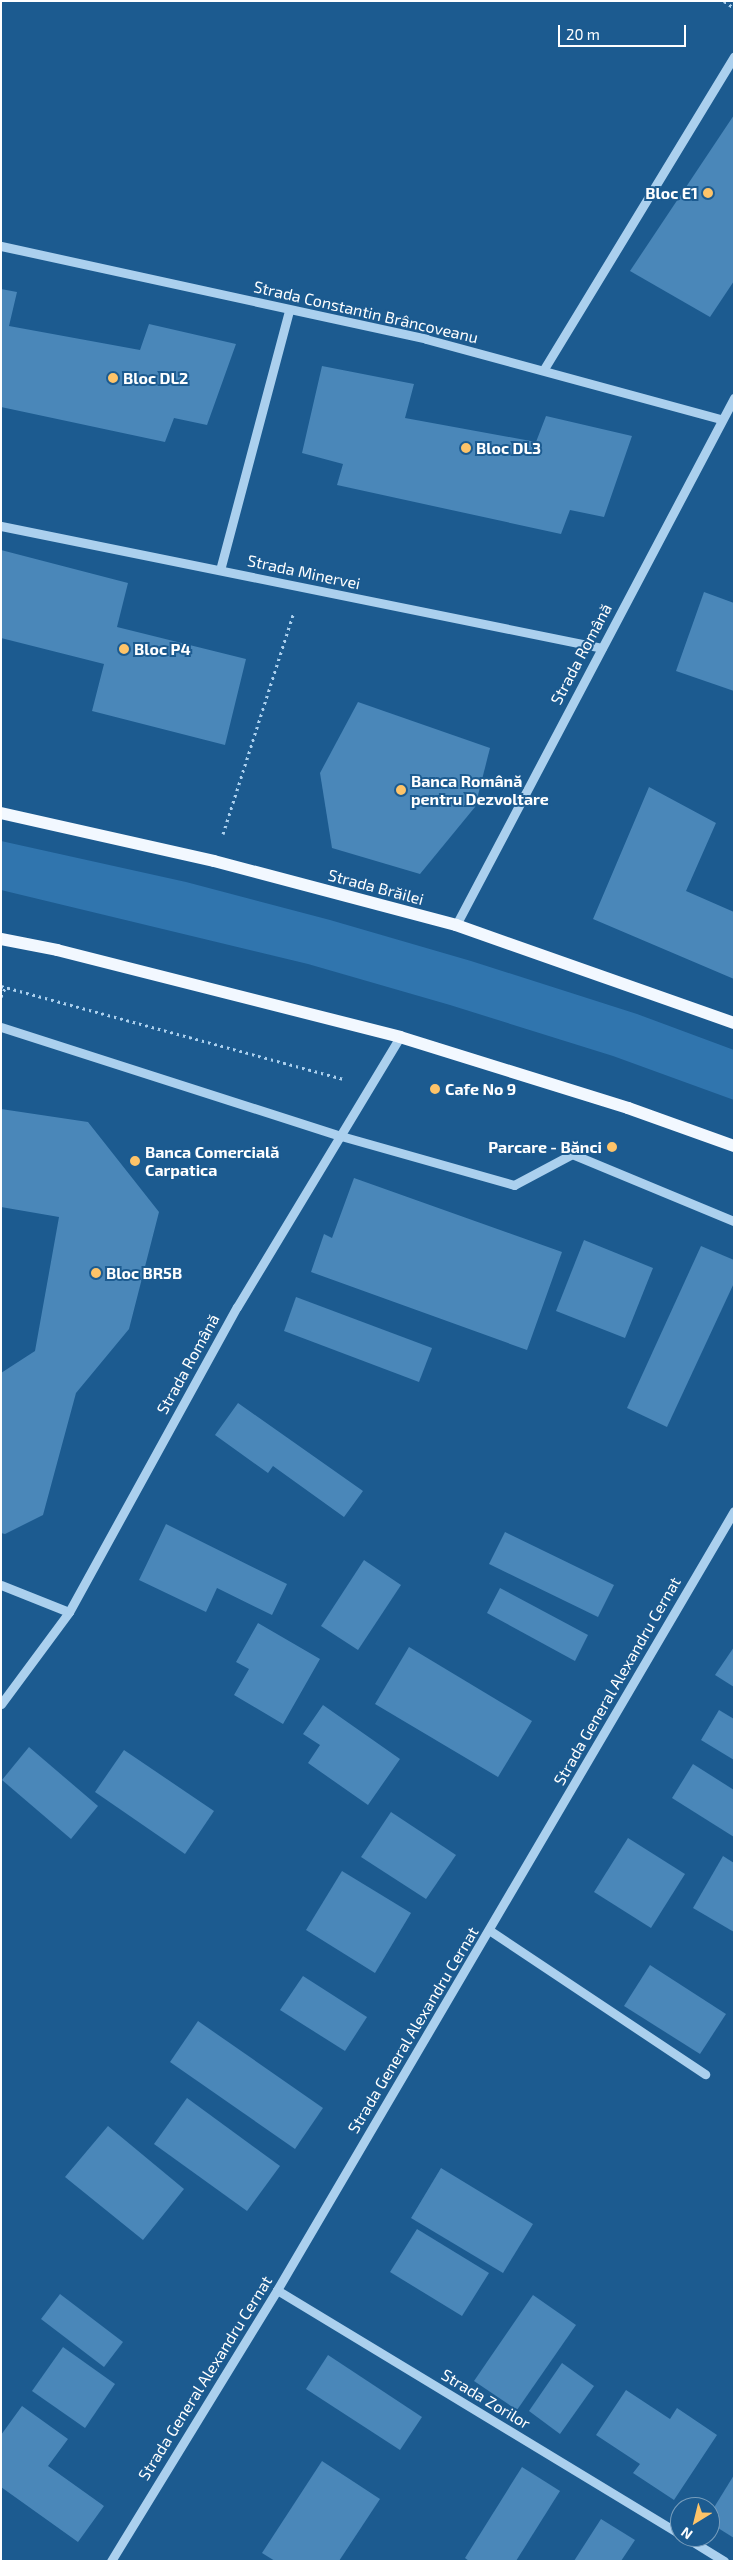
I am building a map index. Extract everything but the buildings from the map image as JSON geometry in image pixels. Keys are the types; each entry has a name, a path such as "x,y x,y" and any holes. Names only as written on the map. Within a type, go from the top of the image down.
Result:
{"main road":[{"name":"Strada Brăilei","path":"1,813 214,861 456,925 734,1023"},
{"path":"1,940 57,950 400,1037 628,1108 734,1146"}],"street":[{"path":"544,370 734,56"},
{"name":"Strada Constantin Brâncoveanu","path":"1,246 426,339 721,419"},
{"path":"220,570 289,310"},
{"name":"Strada Română","path":"456,925 721,419 734,398"},
{"name":"Strada Minervei","path":"1,526 602,648"},
{"path":"1,1027 341,1136 514,1185 572,1154 734,1221"},
{"name":"Strada Română","path":"1,1704 69,1612 237,1307 400,1037"},
{"name":"Strada General Alexandru Cernat","path":"111,2561 277,2290 734,1510"},
{"path":"1,1585 69,1612"},
{"path":"489,1930 705,2074"},
{"name":"Strada Zorilor","path":"277,2290 670,2528"},
{"path":"701,2547 724,2561"}],"path":[{"path":"724,1 734,8"},
{"path":"214,861 301,587"},
{"path":"1,997 3,987 370,1086"}],"shaded area":[{"path":"1,841 186,882 330,920 471,961 637,1014 734,1050 734,1100 613,1056 450,1005 308,964 1,890"}],"place":[{"name":"Bloc E1","path":"708,193"},
{"name":"Bloc DL2","path":"113,378"},
{"name":"Bloc DL3","path":"466,448"},
{"name":"Bloc P4","path":"124,649"},
{"name":"Banca Română pentru Dezvoltare","path":"401,790"},
{"name":"Cafe No 9","path":"435,1089"},
{"name":"Parcare - Bănci","path":"612,1147"},
{"name":"Banca Comercială Carpatica","path":"135,1161"},
{"name":"Bloc BR5B","path":"96,1273"}]}
